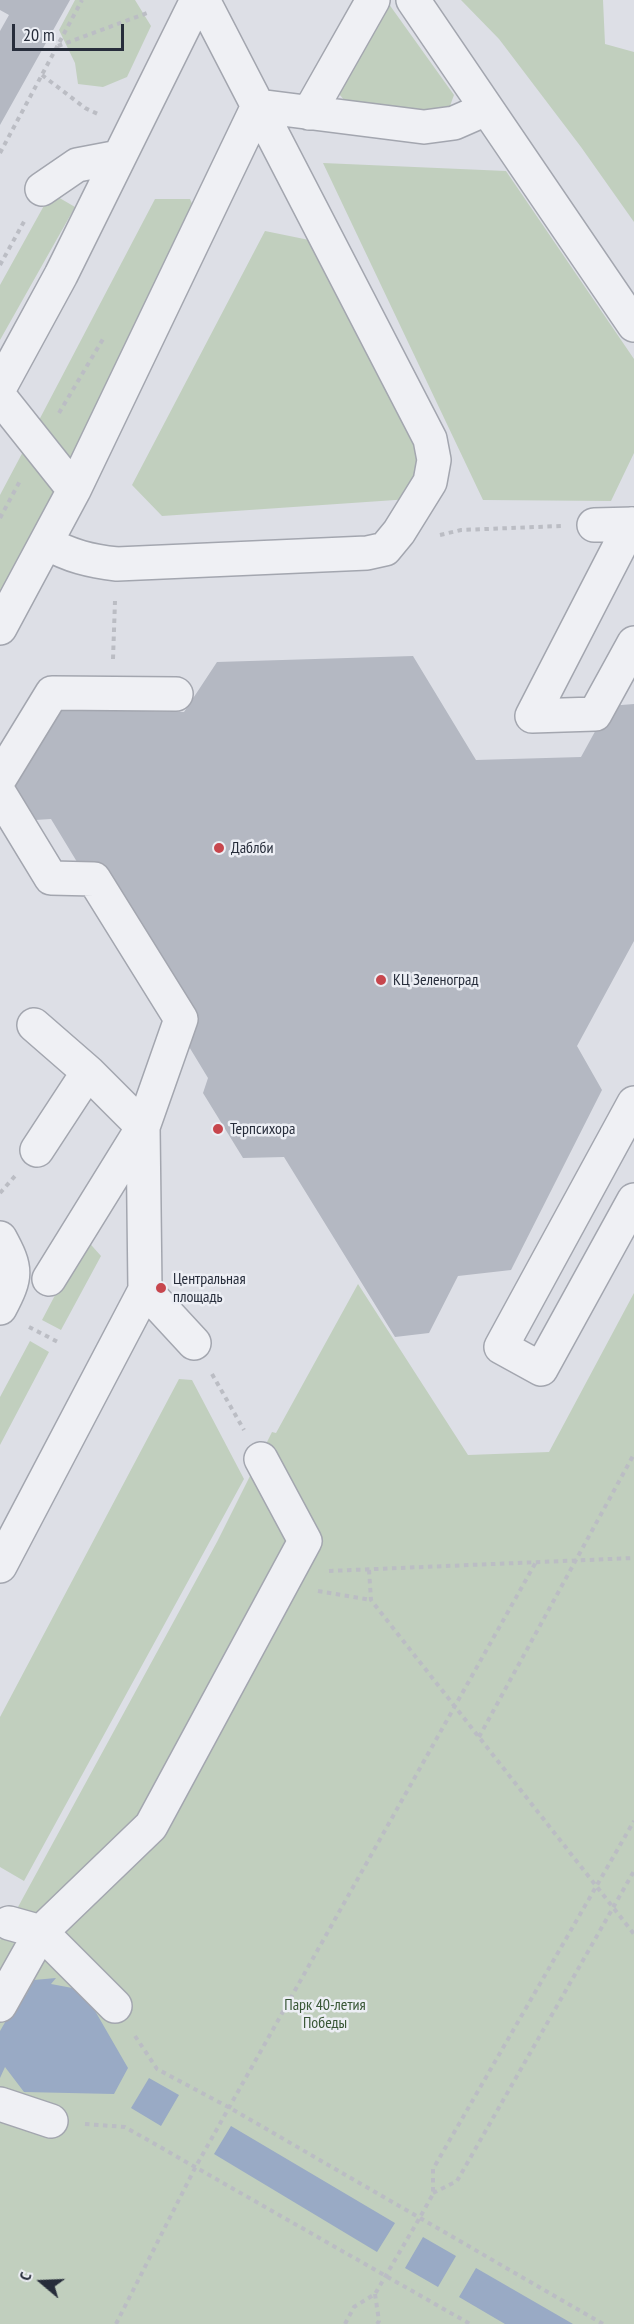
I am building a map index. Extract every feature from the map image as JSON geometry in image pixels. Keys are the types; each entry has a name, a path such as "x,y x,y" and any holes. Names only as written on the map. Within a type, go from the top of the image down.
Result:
{"street":[{"path":"0,387 61,275 197,0"},
{"path":"47,543 65,554 86,560 117,564 367,553 385,549 399,532 430,482 434,460 430,439 203,0"},
{"path":"309,114 373,0"},
{"path":"413,0 634,325"},
{"path":"258,106 424,127 454,123 486,109"},
{"path":"0,628 74,490 258,106"},
{"path":"42,189 76,165 119,157"},
{"path":"0,397 74,490"},
{"path":"594,525 632,524 532,716 595,714 634,643"},
{"path":"0,778 20,733 52,693 113,679 177,694"},
{"path":"0,794 20,845 51,878 94,879 181,1019 143,1127 49,1279"},
{"path":"0,1566 145,1290 143,1127 88,1072 34,1025"},
{"path":"38,1150 88,1072"},
{"path":"634,1103 501,1347 541,1369 634,1200"},
{"path":"0,1238 12,1260 13,1276 11,1287 0,1308"},
{"path":"145,1290 194,1343"},
{"path":"0,2005 41,1932 151,1826 304,1577 305,1541 261,1459"},
{"path":"9,1923 41,1932 115,2006"},
{"path":"0,2104 51,2121"}],"path":[{"path":"0,153 82,0"},
{"path":"58,46 152,11"},
{"path":"42,75 85,108 100,115"},
{"path":"0,265 42,189"},
{"path":"461,530 594,525"},
{"path":"113,679 117,564"},
{"path":"34,1330 58,1342"},
{"path":"194,1343 261,1459"},
{"path":"479,1737 578,1560 634,1454"},
{"path":"304,1577 369,1570 634,1558"},
{"path":"116,2324 195,2168 536,1562"},
{"path":"369,1570 371,1600"},
{"path":"304,1577 371,1600 634,1934"},
{"path":"345,2324 354,2307 375,2294 420,2218 433,2194 433,2169 634,1821"},
{"path":"433,2194 457,2181 634,1871"},
{"path":"115,2006 157,2069 230,2108 603,2324"},
{"path":"51,2121 125,2127 470,2324"},
{"path":"375,2294 379,2321 377,2324"}],"green space":[{"path":"75,0 135,0 151,26 127,77 103,87 78,84 75,63 59,30"},
{"path":"386,0 454,95 440,133 366,126 334,88"},
{"path":"461,0 603,0 605,44 634,52 634,222 581,147 499,39"},
{"path":"323,163 506,171 634,359 634,453 611,501 483,500"},
{"path":"51,193 75,207 0,340 0,285"},
{"path":"155,199 190,199 204,230 96,456 63,461 37,424"},
{"path":"265,231 314,241 427,461 410,499 162,516 132,485"},
{"path":"26,446 68,515 0,644 0,495"},
{"path":"85,1238 101,1256 61,1330 42,1320"},
{"name":"Парк 40-летия Победы","path":"358,1284 468,1455 549,1452 634,1293 634,2324 0,2324 0,1940 217,1542 272,1432 276,1433"},
{"path":"30,1341 49,1352 0,1445 0,1397"},
{"path":"179,1379 192,1380 244,1479 24,1881 0,1867 0,1717"}],"water":[{"path":"56,1978 51,1984 83,1990 128,2068 114,2094 24,2092 5,2067 0,2078 0,2031 19,1998 26,1995 34,1980"},
{"path":"149,2078 179,2095 161,2126 131,2108"},
{"path":"231,2126 395,2223 377,2252 214,2154"},
{"path":"423,2237 456,2256 438,2287 405,2268"},
{"path":"476,2268 573,2324 505,2324 459,2297"}],"building":[{"path":"0,0 70,0 0,125 0,31 9,15 0,10"},
{"name":"КЦ Зеленоград","path":"413,656 476,760 581,757 609,706 634,704 634,941 577,1046 602,1090 511,1270 458,1276 429,1333 395,1337 284,1157 243,1158 203,1093 208,1078 51,819 35,820 13,783 58,709 184,712 217,662"}],"place":[{"name":"Даблби","path":"219,848"},
{"name":"КЦ Зеленоград","path":"381,980"},
{"name":"Терпсихора","path":"218,1129"},
{"name":"Центральная площадь","path":"161,1288"}]}
